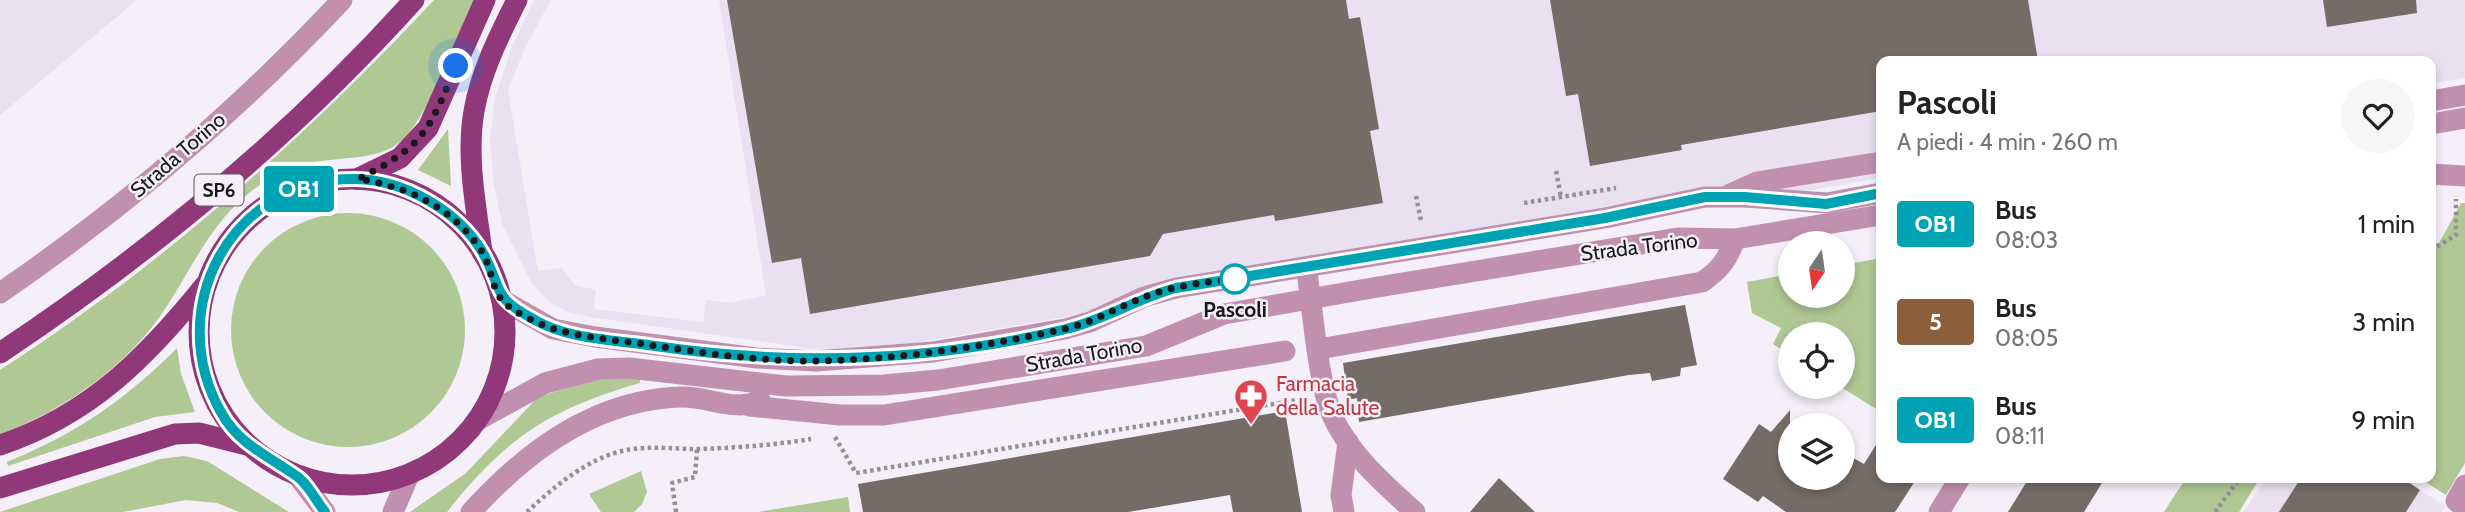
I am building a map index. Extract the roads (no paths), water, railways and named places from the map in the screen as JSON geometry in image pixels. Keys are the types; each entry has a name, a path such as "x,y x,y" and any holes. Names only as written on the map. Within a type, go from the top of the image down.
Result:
{"main road":[{"name":"SP6","path":"0,354 107,282 229,182 344,76 414,0"},
{"name":"SP6","path":"358,179 400,158 428,128 485,0"},
{"name":"SP6","path":"0,488 175,434 199,433 248,446 297,475 329,484 366,485 409,475 453,447 478,419 503,361 505,337 502,300 482,251 473,182 474,112 491,53 517,0"},
{"name":"SP6","path":"0,445 50,425 110,387 176,321 206,283 219,255 243,224 270,202 302,187 358,179 388,183 418,194 457,221 482,251"},
{"name":"SP6","path":"206,283 198,329 205,377 223,416 248,446"}],"street":[{"name":"Strada Torino","path":"0,293 77,240 198,140 342,0"},
{"path":"2436,100 2465,95"},
{"path":"2436,123 2465,118"},
{"path":"1725,197 1757,183 1876,163"},
{"path":"2436,175 2460,177"},
{"name":"Strada Torino","path":"502,300 545,325 595,337 757,358 816,361 933,352 1065,329 1090,322 1144,297 1176,288 1605,218 1705,197 1826,204 1876,194"},
{"name":"Strada Torino","path":"478,419 545,383 598,369 629,368 786,386 938,380 1146,346 1224,314 1678,238 1735,239 1876,216"},
{"name":"Strada Torino","path":"1319,349 1702,282 1719,271 1735,239"},
{"path":"1306,267 1332,415 1348,442 1375,474 1415,512"},
{"path":"1146,346 1151,374"},
{"name":"Strada Torino","path":"471,512 504,475 541,447 577,425 619,407 684,397 840,415 884,415 1285,351"},
{"path":"749,406 786,386"},
{"path":"1344,512 1341,495 1348,442"},
{"path":"297,475 325,512"},
{"path":"393,512 409,475"},
{"path":"1939,512 1957,483"},
{"path":"2465,485 2456,501 2465,508"}],"place":[{"name":"Pascoli","path":"1235,279"},
{"name":"Farmacia della Salute","path":"1251,426"}]}
